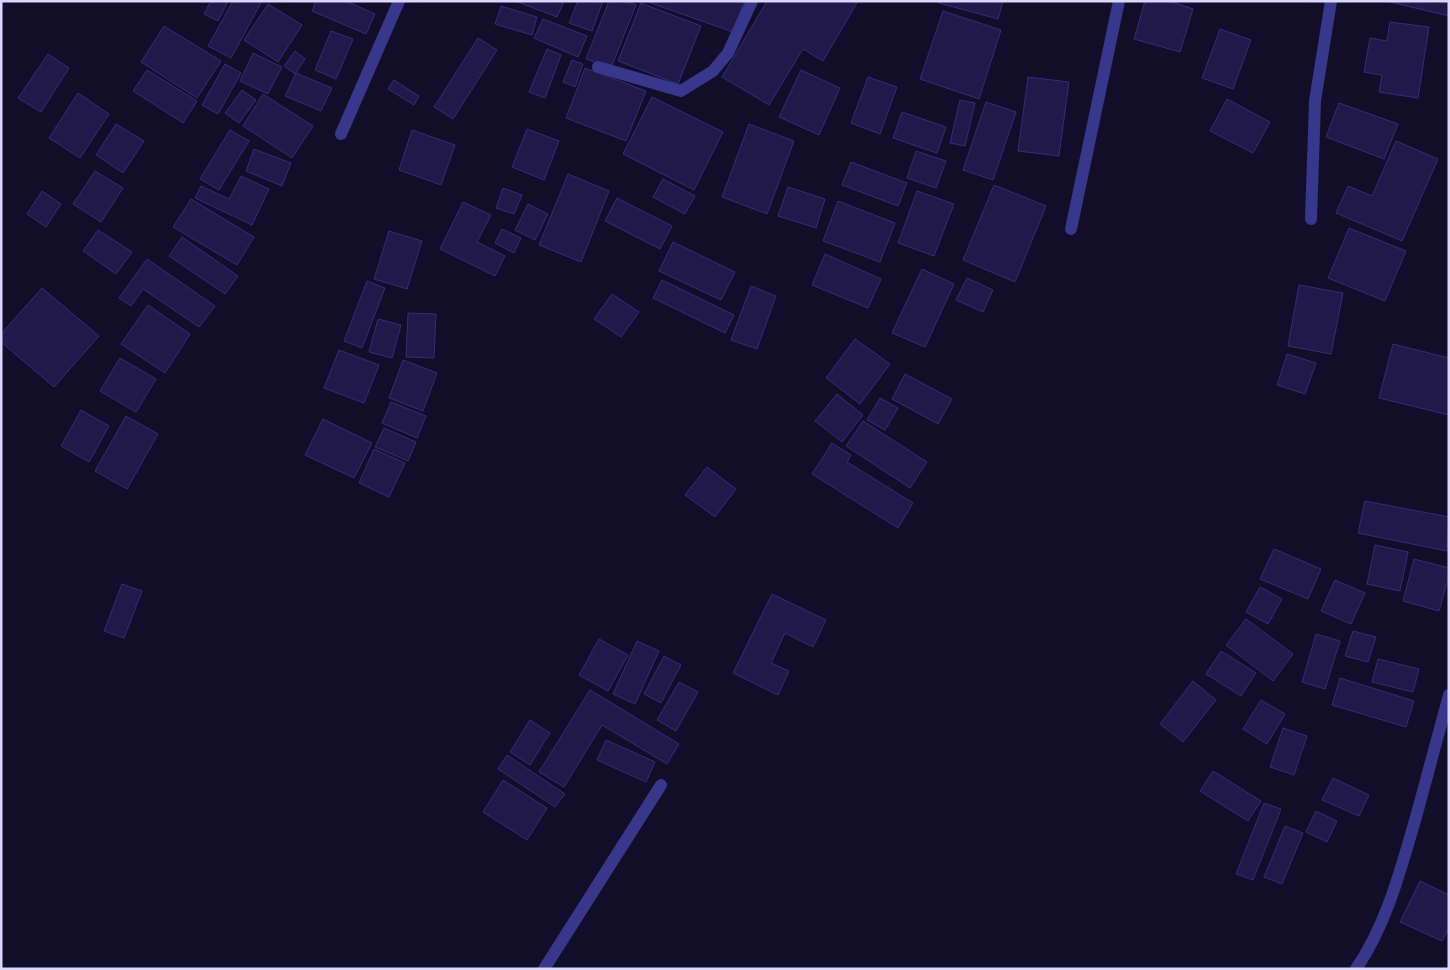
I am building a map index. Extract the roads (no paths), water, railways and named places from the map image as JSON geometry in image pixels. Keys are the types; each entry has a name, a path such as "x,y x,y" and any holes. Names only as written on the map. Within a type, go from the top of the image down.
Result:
{"street":[{"path":"341,134 399,1"},
{"path":"598,67 681,91 713,71 728,53 752,1"},
{"path":"1071,230 1119,1"},
{"path":"1311,219 1314,101 1331,1"},
{"path":"1356,969 1382,920 1405,856 1449,695"},
{"path":"544,969 661,785"}]}
